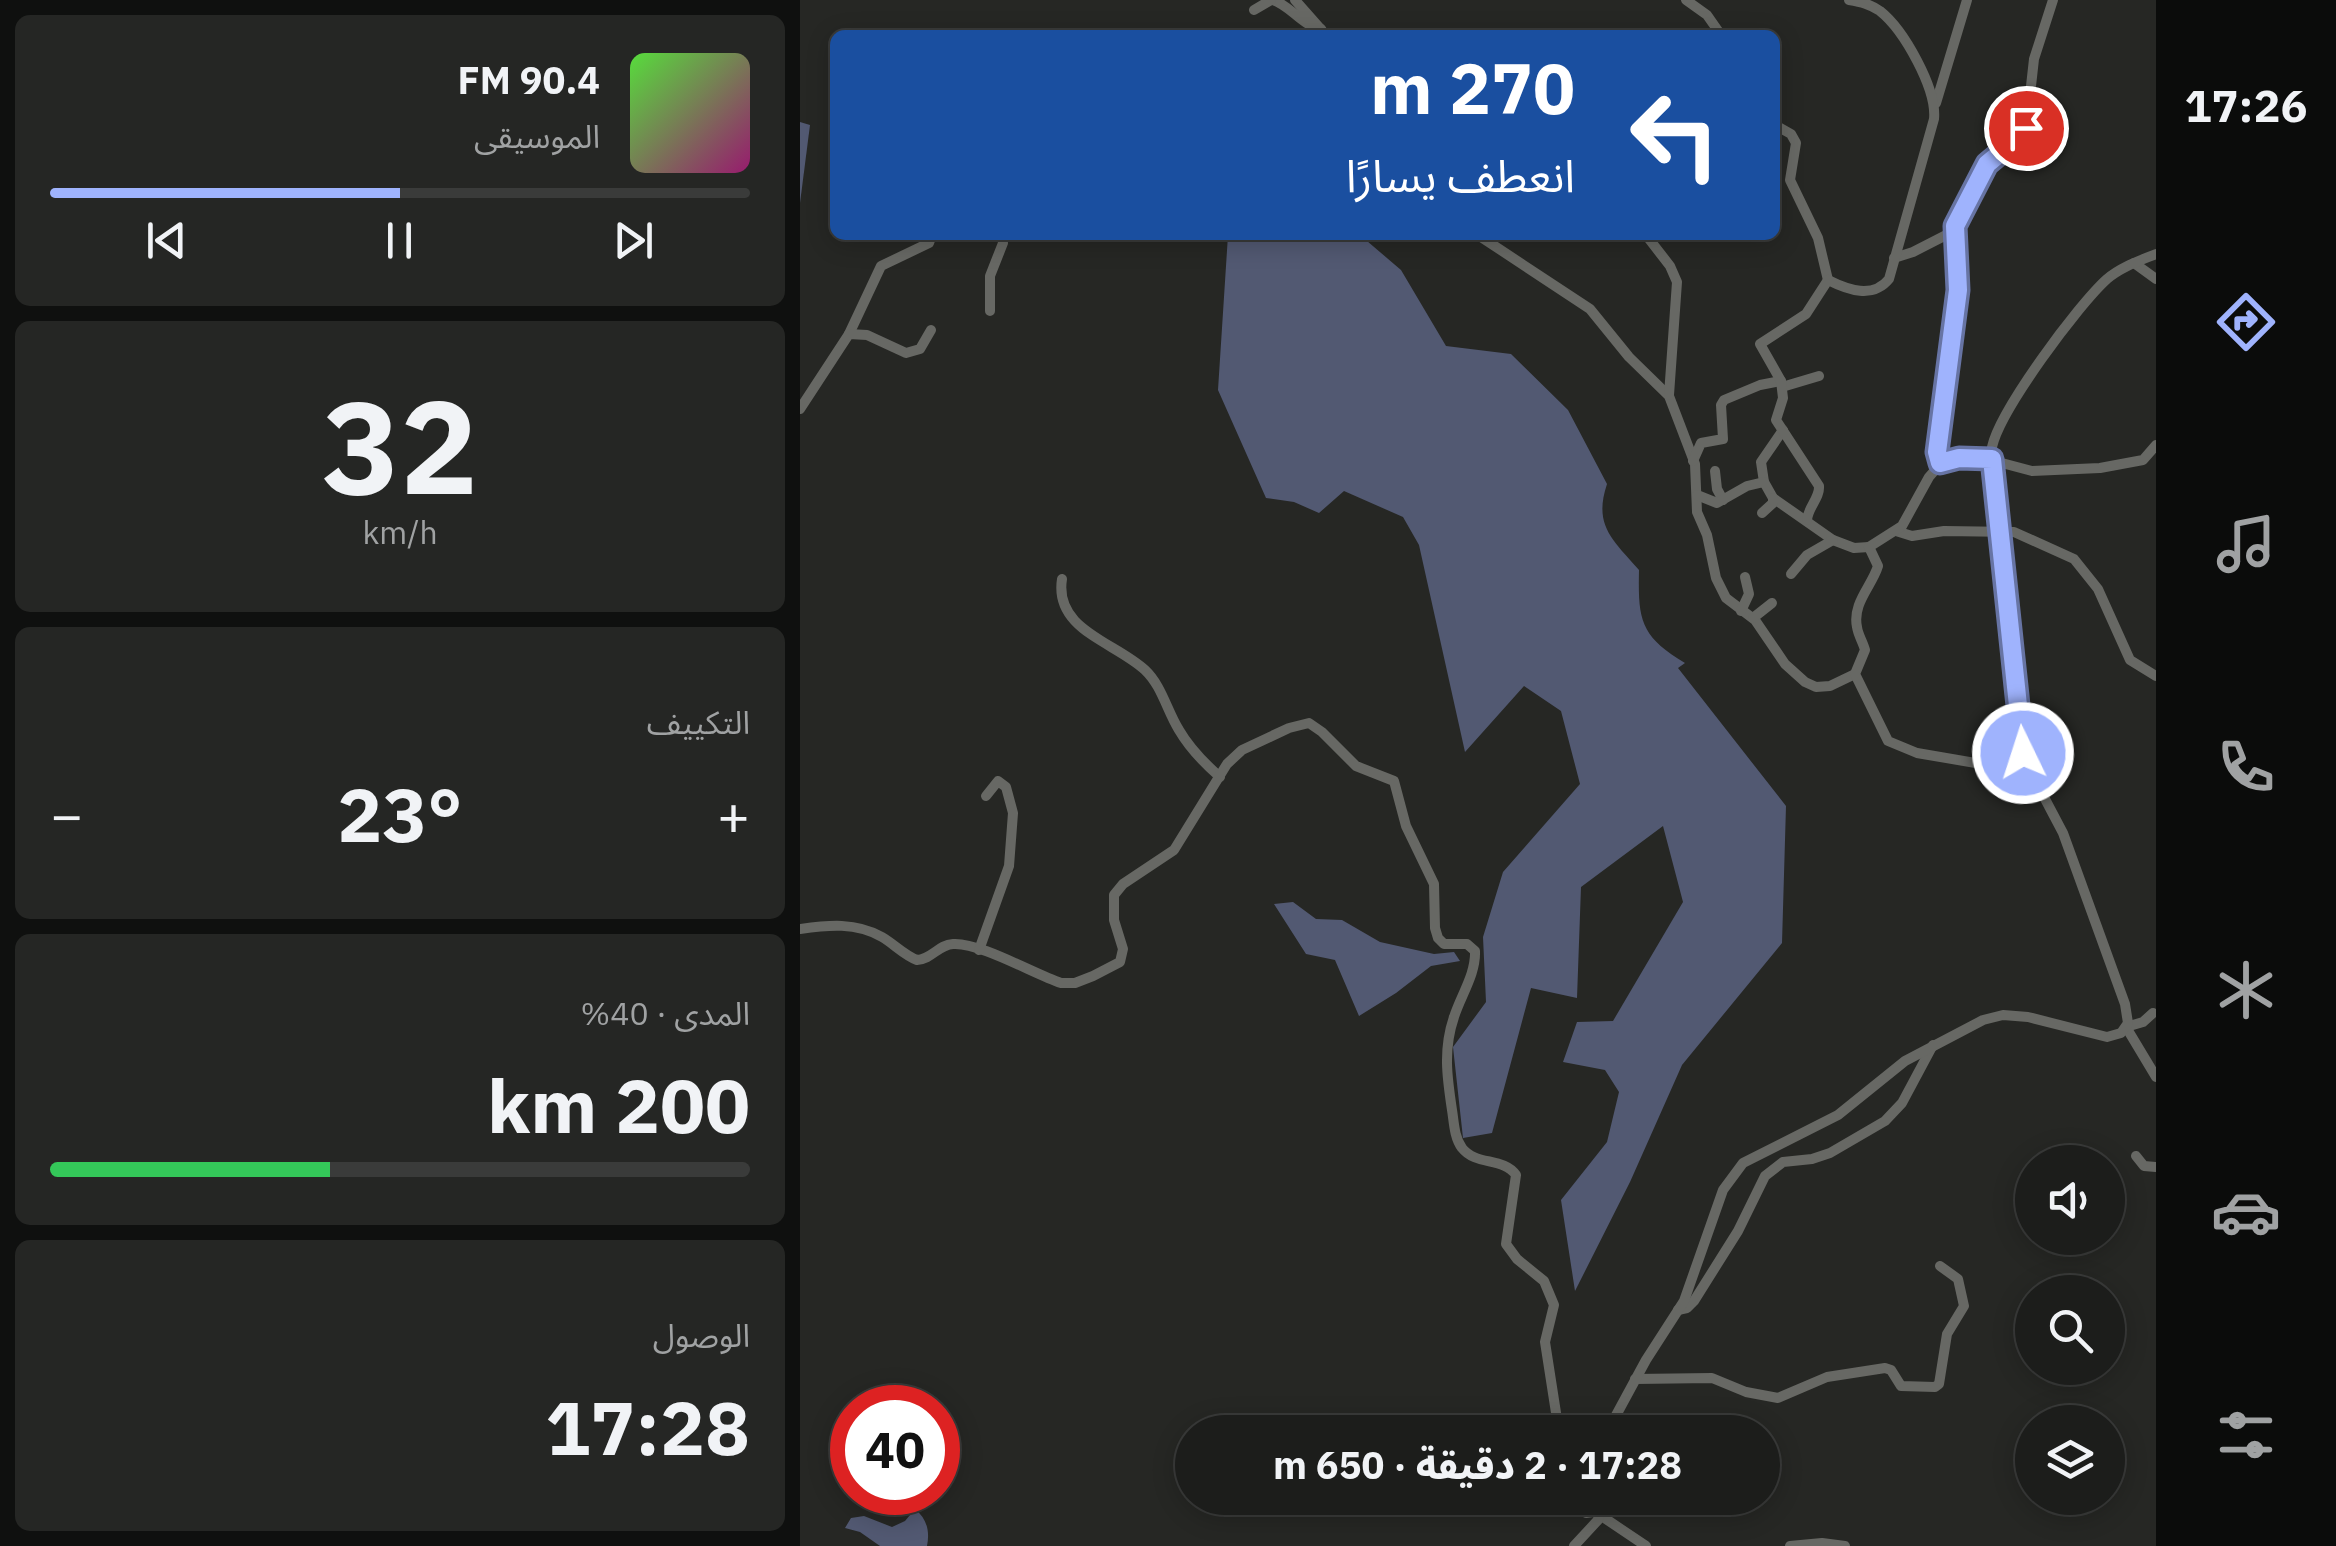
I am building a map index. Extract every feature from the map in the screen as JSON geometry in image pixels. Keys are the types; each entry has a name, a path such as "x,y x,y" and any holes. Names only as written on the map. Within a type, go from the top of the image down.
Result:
{"street":[{"path":"1254,10 1272,0 1319,30"},
{"path":"1296,0 1322,30"},
{"path":"1686,0 1707,14 1718,30"},
{"path":"1849,0 1873,7 1896,27 1935,104"},
{"path":"1828,280 1858,291 1877,290 1889,278 1967,0"},
{"path":"1940,463 1937,452 1958,290 1954,232 1959,214 1987,164 2026,131 2037,46 2053,0"},
{"path":"1780,128 1796,142 1790,180 1818,238 1828,280 1806,314 1760,344 1781,384 1784,398 1776,416 1819,486 1807,520"},
{"path":"1894,258 1954,232"},
{"path":"800,409 849,334 882,266 930,240"},
{"path":"990,311 990,276 1003,240"},
{"path":"1485,240 1590,310 1669,396 1694,461 1697,512 1716,578 1726,598 1753,618 1804,682 1816,687 1830,686 1855,674 1865,650 1856,627 1858,610 1878,566 1869,547"},
{"path":"1650,240 1677,282 1669,396"},
{"path":"2156,254 2109,278 2095,292 2013,402 1995,435 1992,459 2028,772 2063,833 2126,1004 2126,1027 2156,1077"},
{"path":"2134,263 2156,279"},
{"path":"849,334 867,334 906,353 920,349 931,330"},
{"path":"1694,461 1702,443 1723,438 1724,400 1760,385 1819,376"},
{"path":"1783,430 1761,462 1764,482 1773,498 1833,540 1854,548 1869,547 1896,531 1940,463 1959,458 1992,459 2032,471 2100,468 2143,460 2156,445"},
{"path":"1715,470 1720,506"},
{"path":"1720,506 1747,486 1764,482"},
{"path":"1697,495 1720,506"},
{"path":"1762,513 1773,498"},
{"path":"1896,531 1912,536 2000,531 2026,536 2080,564 2098,589 2130,660 2156,676"},
{"path":"1791,574 1808,555 1833,540"},
{"path":"1740,611 1749,594 1745,577"},
{"path":"1062,580 1060,595 1075,623 1119,648 1149,672 1178,729 1198,757 1220,777"},
{"path":"1753,618 1772,603"},
{"path":"1855,674 1888,742 1895,747 2028,772"},
{"path":"800,929 831,924 861,929 917,960 929,958 949,944 979,950 1065,984 1094,976 1117,966 1123,954 1114,920 1114,895 1174,850 1235,754 1304,723 1322,732 1356,766 1387,776 1397,787 1406,826 1434,884 1436,933 1444,944 1467,944 1475,950 1445,1053 1455,1131 1461,1147 1470,1155 1506,1166 1516,1175 1506,1244 1544,1281 1552,1298 1553,1316 1545,1342 1556,1415"},
{"path":"979,950 1010,866 1013,813 1006,788 998,781 986,796"},
{"path":"1617,1415 1688,1292 1723,1190 1737,1168 1762,1151 1838,1115 1905,1061 1983,1020 2028,1017 2107,1037 2151,1018 2153,1012"},
{"path":"1678,1310 1694,1301 1770,1170 1783,1162 1812,1160 1884,1121 1902,1103 1934,1044"},
{"path":"2136,1156 2144,1166 2156,1167"},
{"path":"1635,1380 1712,1378 1746,1392 1778,1398 1828,1377 1887,1368 1901,1386 1935,1388 1939,1384 1947,1334 1962,1313 1965,1301 1958,1279 1940,1266"},
{"path":"1574,1546 1598,1515"},
{"path":"1603,1515 1646,1546"},
{"path":"1790,1546 1845,1546"}],"shaded area":[{"path":"800,122 810,125 800,203"},
{"path":"1228,240 1366,240 1401,270 1446,346 1511,354 1568,410 1607,484 1602,511 1608,532 1639,570 1641,614 1650,635 1685,663 1678,668 1786,806 1782,943 1682,1065 1630,1182 1575,1291 1561,1200 1607,1142 1619,1092 1605,1070 1563,1062 1577,1022 1613,1021 1683,902 1663,826 1581,887 1577,998 1531,988 1492,1133 1463,1138 1453,1047 1486,1002 1483,937 1503,872 1580,784 1561,711 1524,686 1465,752 1419,545 1403,517 1344,491 1319,513 1294,502 1266,498 1218,390"},
{"path":"1293,902 1316,919 1342,920 1380,942 1434,954 1454,952 1460,961 1431,966 1359,1016 1335,960 1306,954 1274,904"},
{"path":"910,1515 920,1515 927,1526 927,1546 880,1546 860,1532 845,1528 851,1518 864,1516 892,1527"}],"route":[{"path":"2023,753 1992,459 1959,458 1940,463 1937,452 1958,290 1955,226 1987,164 2026,128"}]}
